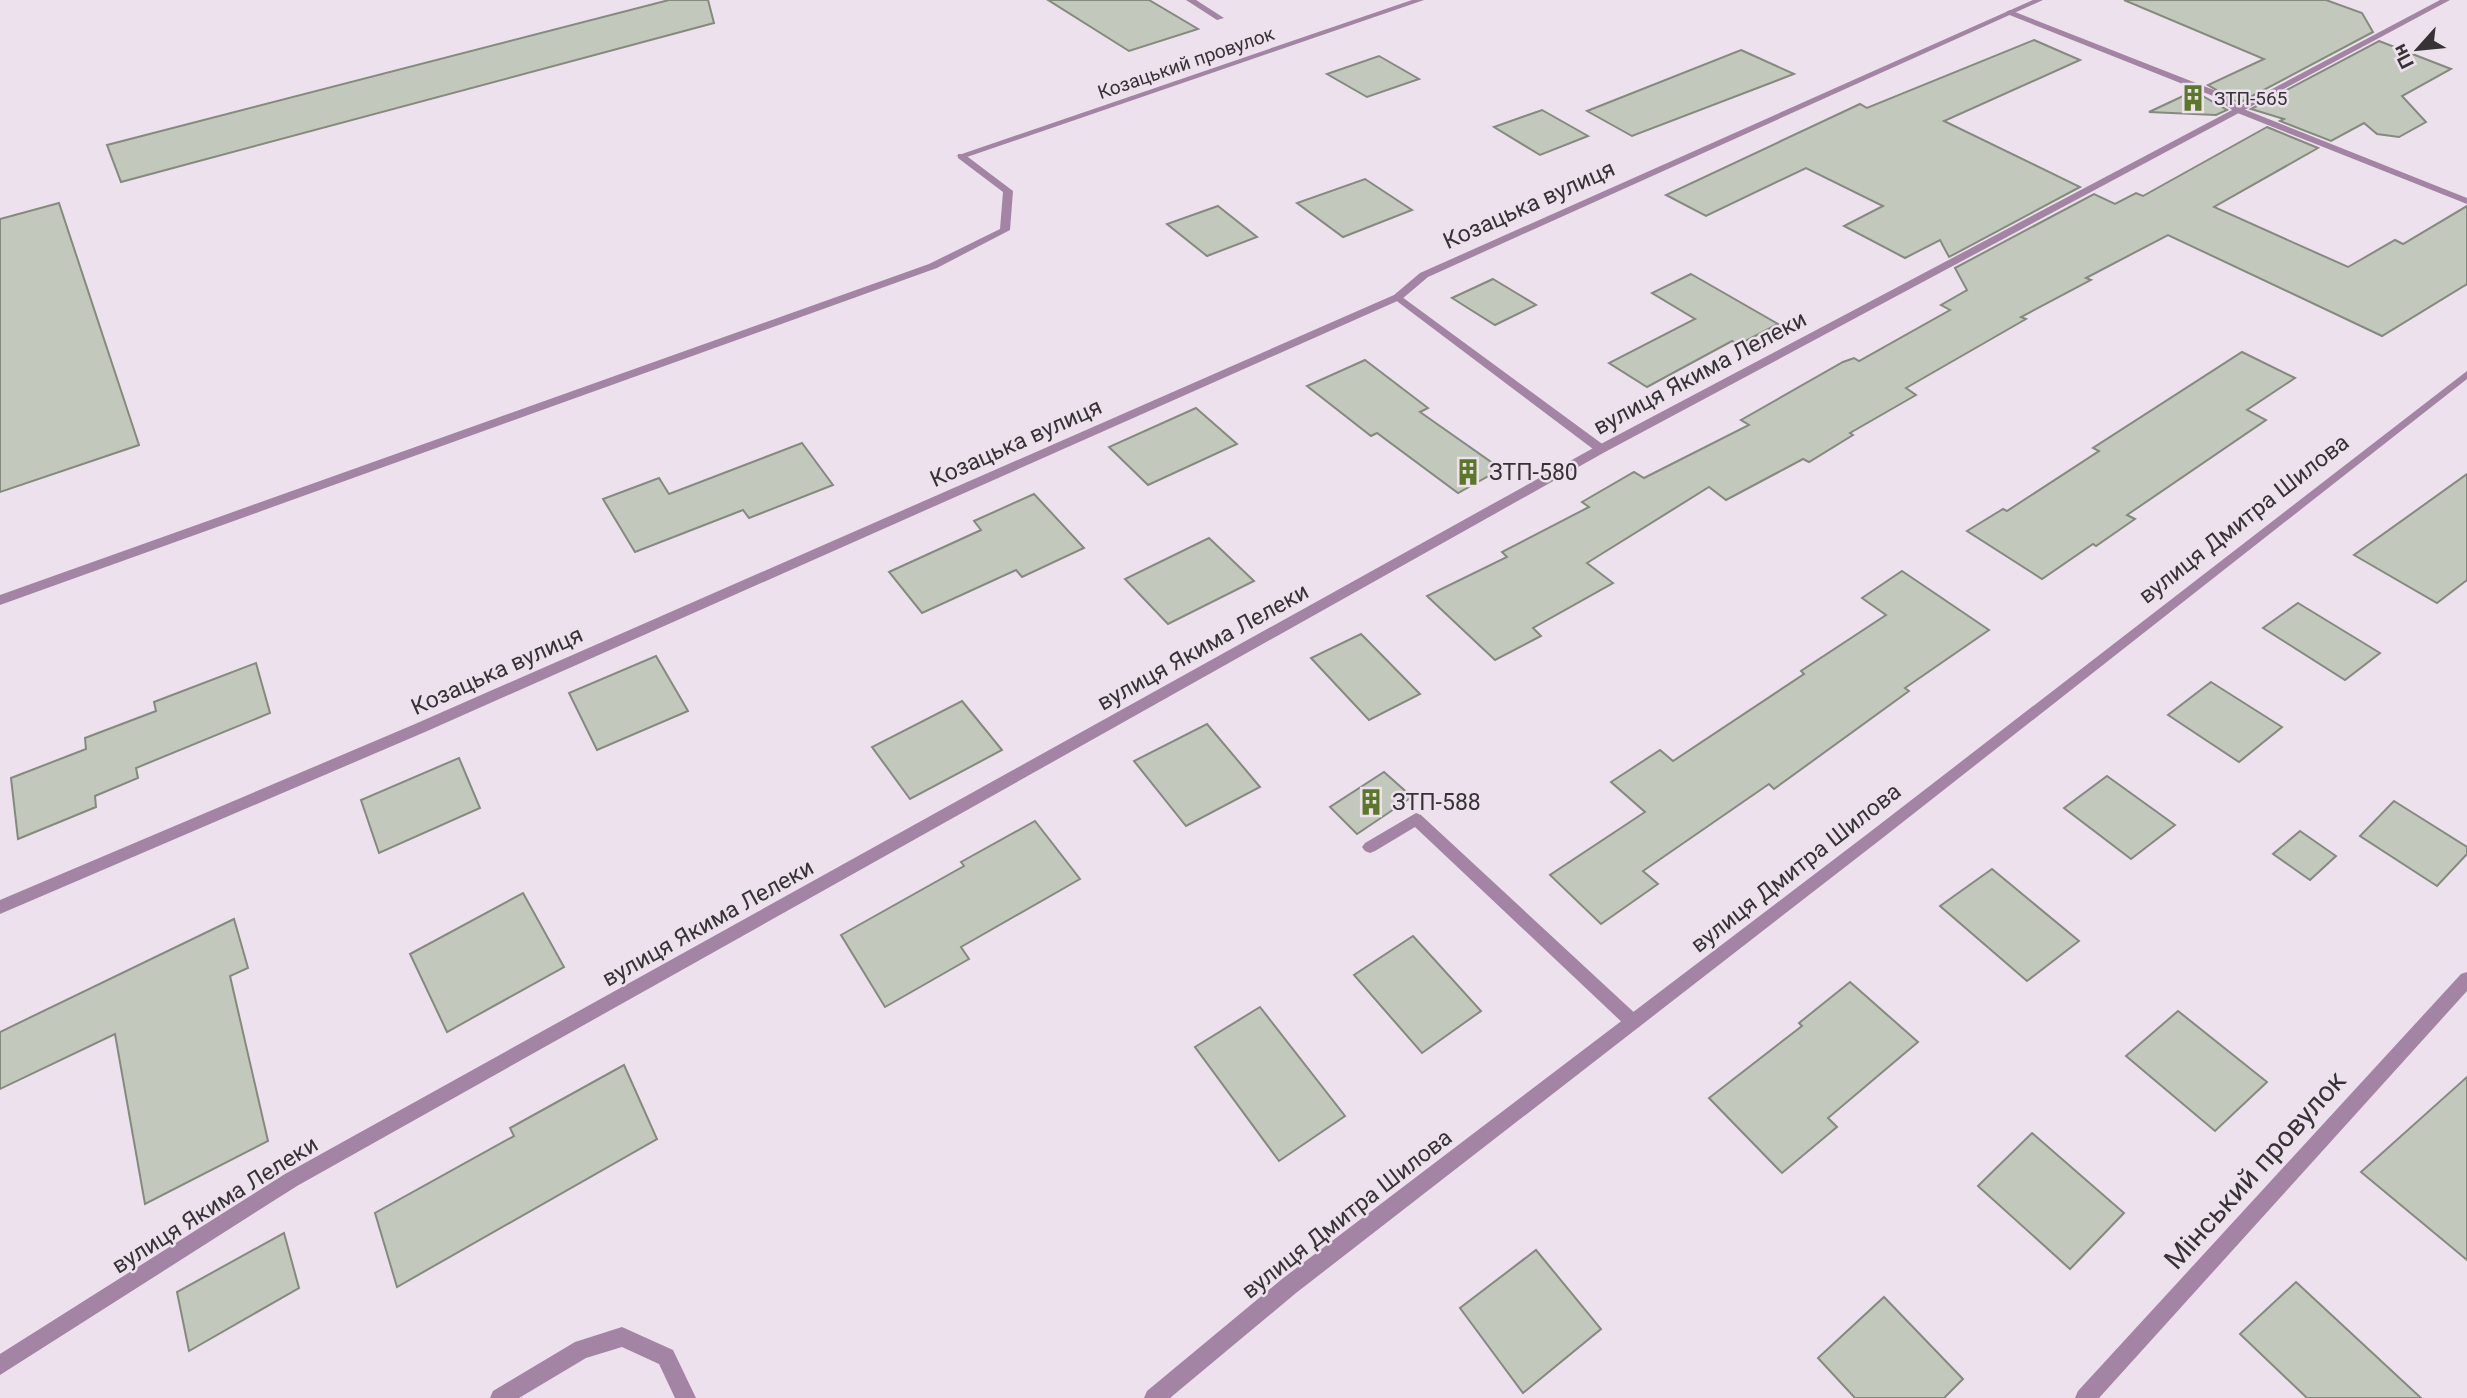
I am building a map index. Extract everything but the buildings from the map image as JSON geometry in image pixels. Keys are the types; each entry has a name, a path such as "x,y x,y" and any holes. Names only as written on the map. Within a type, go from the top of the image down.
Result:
{"street":[{"path":"1191,0 1220,18"},
{"name":"Козацький провулок","path":"0,600 933,266 1005,230 1008,191 961,156 1420,0"},
{"name":"Козацька вулиця","path":"0,907 420,728 1398,297 1423,275 2039,0"},
{"name":"вулиця Якима Лелеки","path":"0,1365 291,1180 1601,449 2446,0"},
{"path":"2010,12 2216,94 2238,110 2467,201"},
{"path":"1398,297 1601,449"},
{"name":"вулиця Дмитра Шилова","path":"1154,1398 1289,1286 2467,373"},
{"path":"1370,847 1416,819 1633,1022"},
{"name":"Мінський провулок","path":"2085,1398 2467,979"},
{"path":"500,1398 582,1349 622,1337 666,1357 686,1398"}],"place":[{"name":"ЗТП-565","path":"2193,98"},
{"name":"ЗТП-580","path":"1468,472"},
{"name":"ЗТП-588","path":"1371,802"}]}
